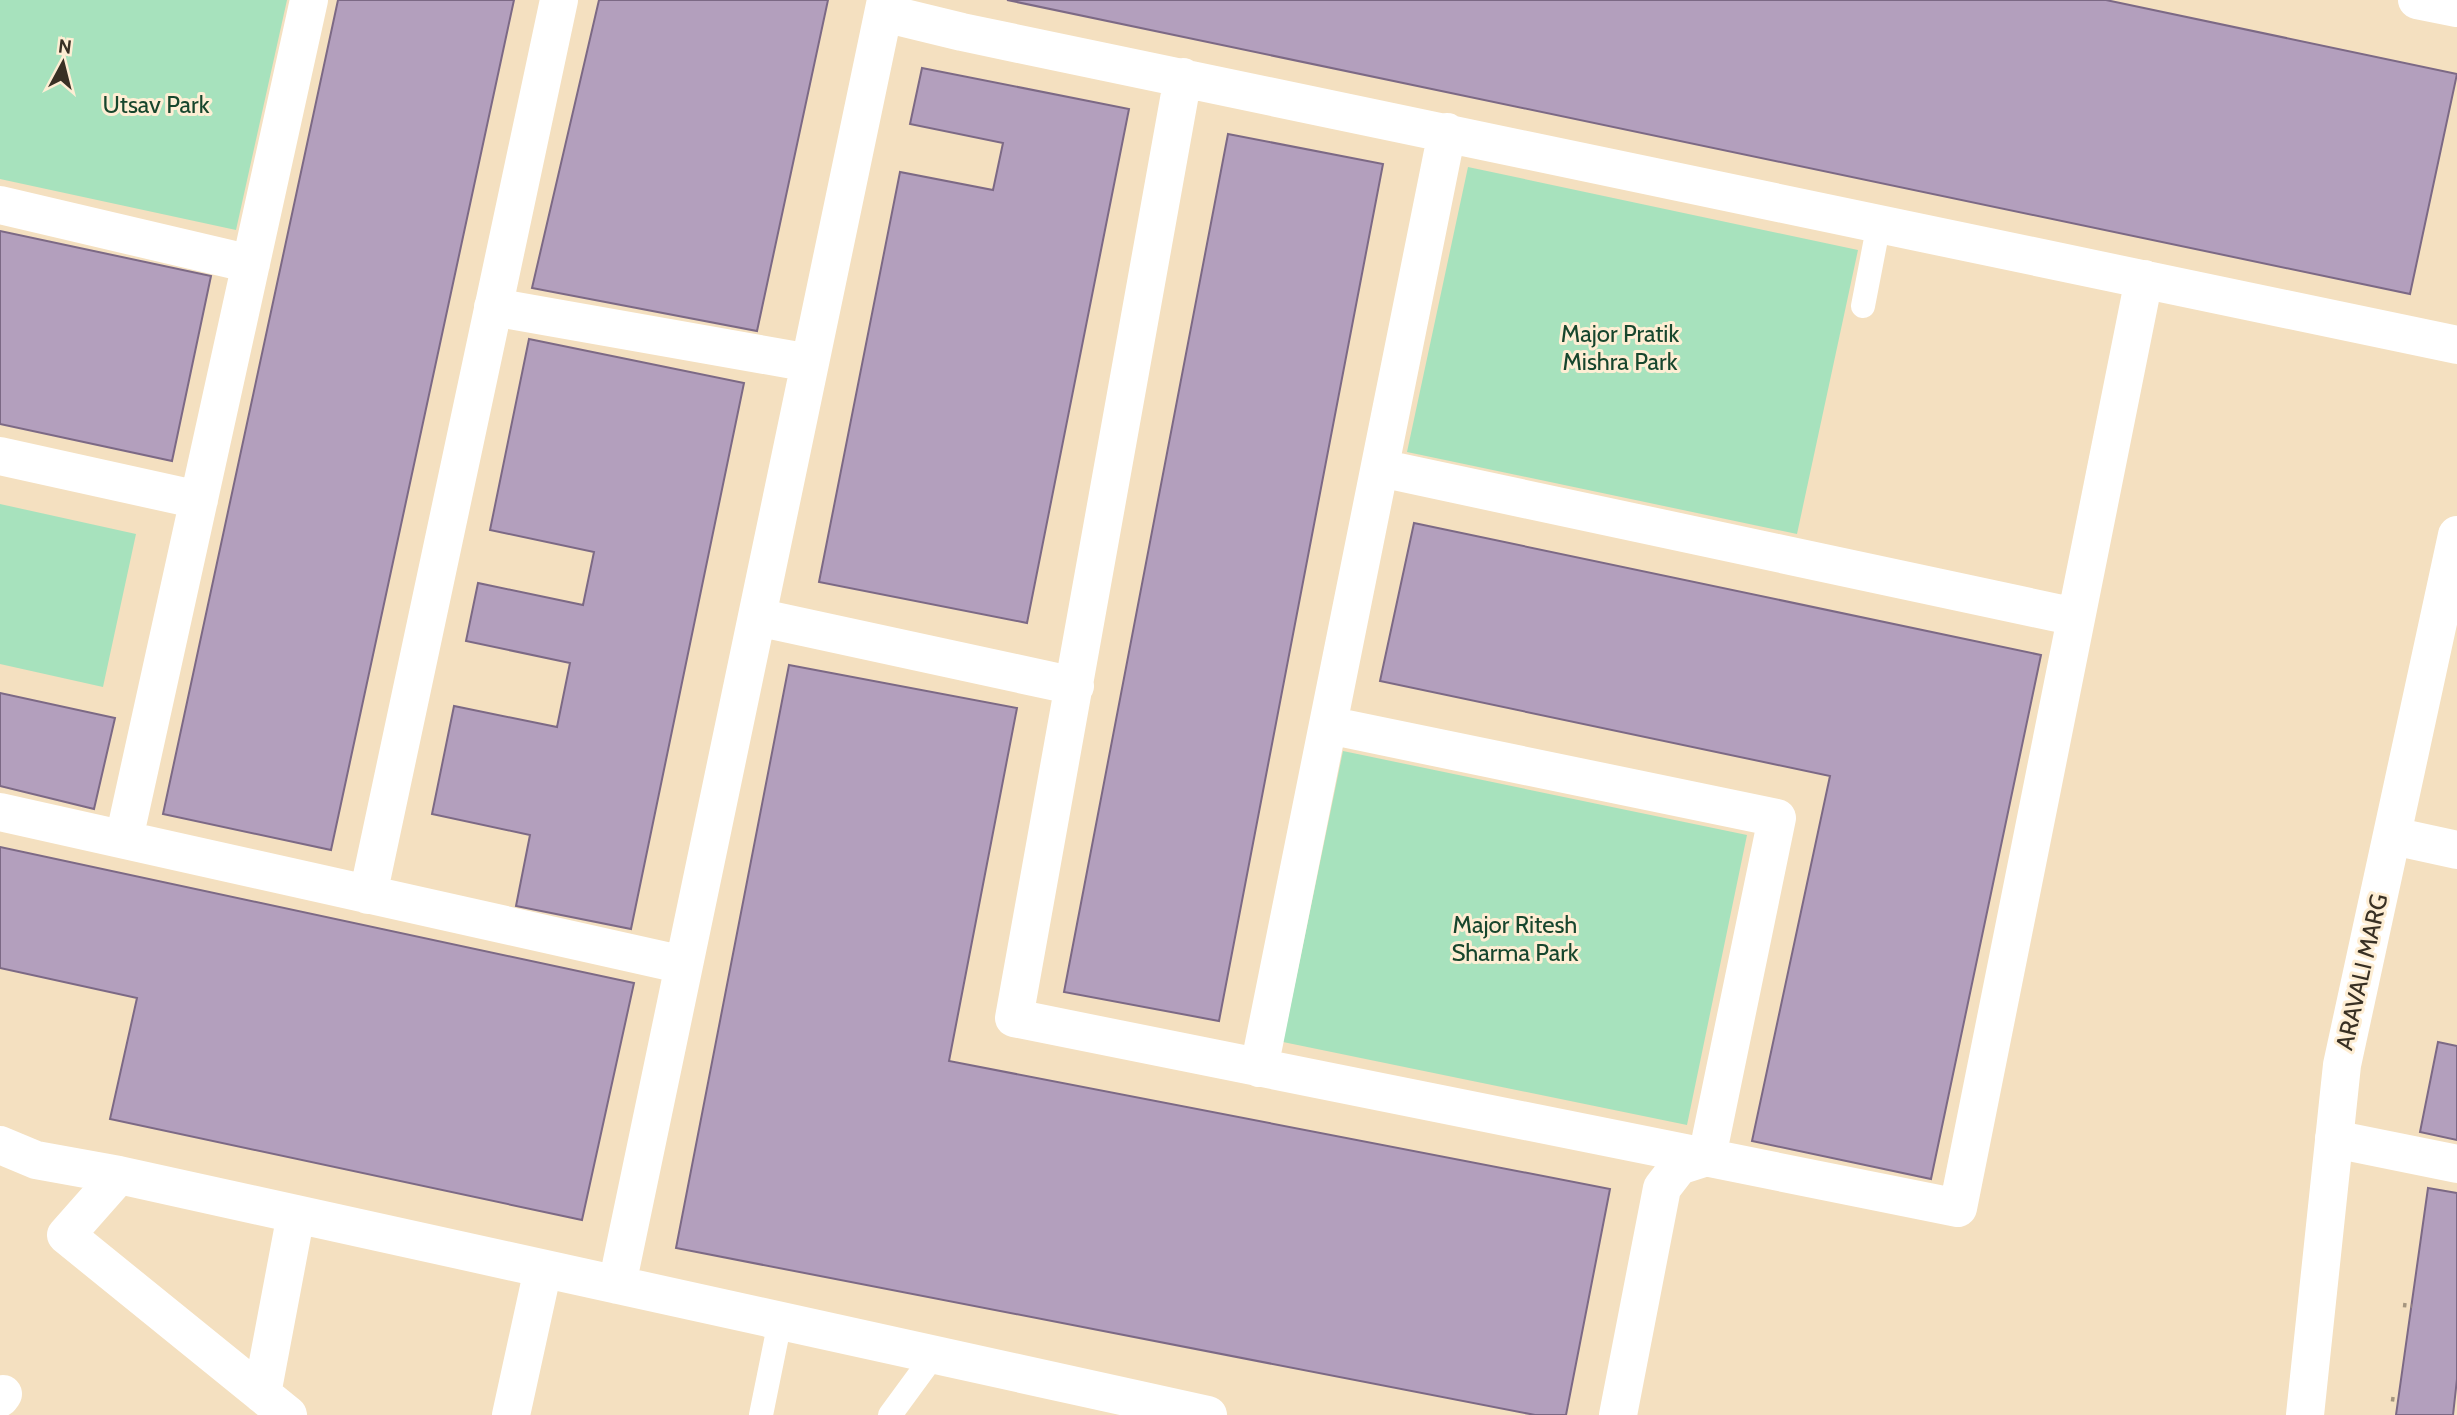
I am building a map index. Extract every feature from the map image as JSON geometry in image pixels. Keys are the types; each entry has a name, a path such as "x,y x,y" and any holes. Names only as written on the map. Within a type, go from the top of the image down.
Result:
{"street":[{"path":"124,839 309,0"},
{"path":"368,894 559,0"},
{"path":"2417,0 2457,8"},
{"path":"617,1285 885,7 962,32 2457,345"},
{"path":"1183,77 1014,1018 1958,1208 2144,279"},
{"path":"1259,1068 1447,132"},
{"path":"0,205 251,264"},
{"path":"493,307 810,363"},
{"path":"0,456 199,500"},
{"path":"1380,468 2076,617"},
{"name":"ARAVALI MARG","path":"2305,1415 2342,1065 2457,535"},
{"path":"757,617 1075,686"},
{"path":"1328,725 1777,818 1707,1157"},
{"path":"0,812 684,965"},
{"path":"2393,836 2457,850"},
{"path":"2334,1139 2457,1164"},
{"path":"0,1146 36,1160 119,1175 934,1355 1113,1404 1208,1415"},
{"path":"1618,1415 1662,1188 1679,1166 1707,1157"},
{"path":"119,1175 66,1235 275,1405"},
{"path":"275,1405 296,1214"},
{"path":"511,1415 543,1269"}],"lane":[{"path":"1863,306 1879,223"},
{"path":"761,1415 780,1321"},
{"path":"890,1415 934,1355"}],"path":[{"path":"2403,1305 2412,1306"},
{"path":"2391,1399 2398,1400"}],"green space":[{"name":"Utsav Park","path":"0,0 287,0 236,230 0,179"},
{"name":"Major Pratik Mishra Park","path":"1468,167 1858,250 1797,534 1407,452"},
{"path":"0,504 136,534 103,687 0,664"},
{"name":"Major Ritesh Sharma Park","path":"1343,751 1747,835 1687,1125 1283,1042"}],"building":[{"path":"338,0 514,0 331,850 163,814"},
{"path":"599,0 828,0 757,331 532,288"},
{"path":"1007,0 2106,0 2457,74 2410,294"},
{"path":"922,68 1129,109 1027,623 819,582 900,172 993,190 1003,143 910,124"},
{"path":"1228,134 1383,164 1219,1021 1064,992"},
{"path":"0,231 211,276 172,461 0,424"},
{"path":"529,339 744,383 631,929 516,906 530,835 432,814 454,706 557,727 570,663 466,641 478,583 583,605 594,552 490,530"},
{"path":"1414,523 2041,655 1931,1179 1752,1141 1830,776 1380,681"},
{"path":"789,665 1017,708 949,1061 1610,1189 1566,1415 1535,1415 676,1248"},
{"path":"0,693 115,718 94,809 0,786"},
{"path":"0,847 634,983 582,1220 110,1119 137,998 0,968"},
{"path":"2438,1042 2457,1046 2457,1140 2420,1132"},
{"path":"2428,1188 2457,1193 2457,1379 2453,1415 2396,1415"}]}
